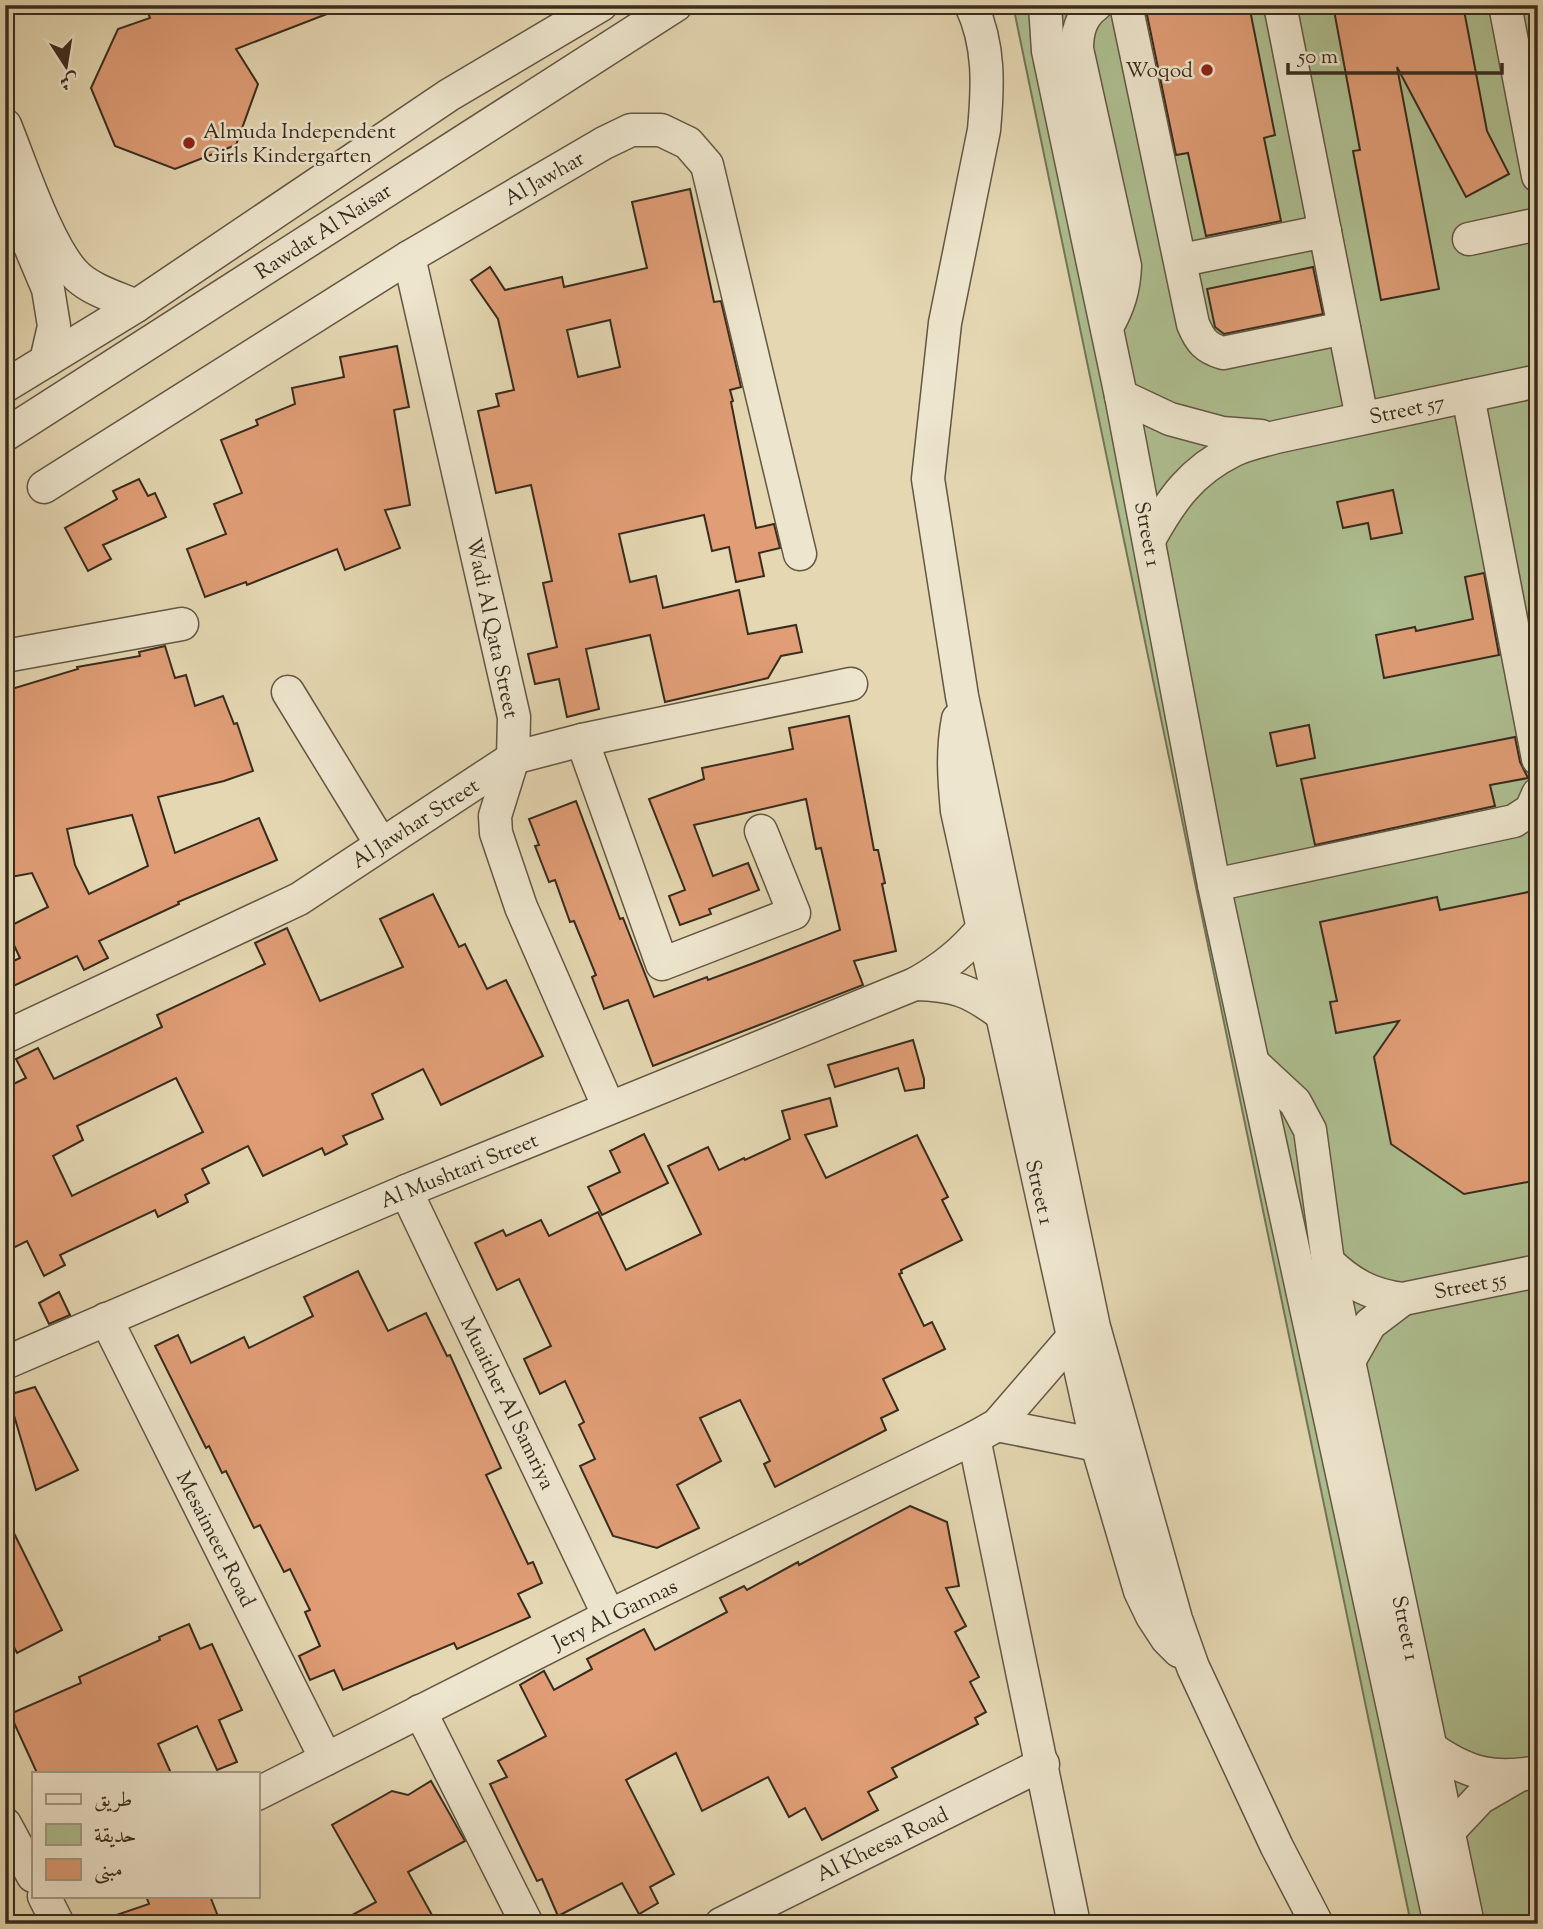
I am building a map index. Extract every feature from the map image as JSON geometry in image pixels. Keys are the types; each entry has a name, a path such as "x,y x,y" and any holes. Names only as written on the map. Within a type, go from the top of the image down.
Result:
{"street":[{"name":"Rawdat Al Naisar","path":"5,386 136,306 449,94 601,5"},
{"name":"Rawdat Al Naisar","path":"5,435 676,5"},
{"name":"Street 1","path":"971,5 987,56 987,101 984,130 945,323 928,479 962,696 1094,1327 1176,1619 1194,1667 1277,1847 1317,1924"},
{"name":"Street 1","path":"1045,5 1048,51 1121,396 1214,885 1440,1924"},
{"path":"1096,5 1082,20 1077,34 1077,49 1125,266 1121,298 1107,327"},
{"path":"1126,5 1182,260 1193,324 1199,338 1209,349 1223,353 1344,328"},
{"path":"1280,5 1362,418"},
{"path":"1505,5 1538,176"},
{"path":"5,125 54,244 76,275 90,286 136,306"},
{"name":"Al Jawhar","path":"44,487 409,257 604,143 631,130 661,130 688,143 707,165 800,554"},
{"path":"6,191 48,289 54,326 46,361"},
{"path":"1469,239 1538,224"},
{"path":"1182,260 1325,231"},
{"name":"Wadi Al Qata Street","path":"409,257 514,717 513,758 495,816 496,833 521,907 609,1108"},
{"name":"Street 57","path":"1149,540 1170,503 1199,472 1235,450 1276,437 1538,381"},
{"name":"Street 57","path":"1121,396 1170,419 1222,433 1276,437"},
{"path":"1468,396 1534,717 1538,759"},
{"path":"5,656 182,624"},
{"name":"Al Jawhar Street","path":"5,1037 299,899 513,758 582,740 851,684"},
{"path":"288,692 381,844"},
{"name":"Street 1","path":"962,696 954,742 953,769 957,811 1097,1445 1140,1591 1167,1639 1194,1667"},
{"path":"582,740 662,964 794,913 761,831"},
{"path":"1214,885 1526,820 1538,794"},
{"name":"Al Mushtari Street","path":"5,1363 406,1191 915,984 953,961 982,929"},
{"name":"Al Mushtari Street","path":"915,984 946,985 962,989 1000,1013"},
{"name":"Street 1","path":"1254,1063 1295,1102 1310,1130 1328,1262 1468,1924"},
{"name":"Muaither Al Samriya","path":"406,1191 610,1616"},
{"name":"Street 55","path":"1328,1262 1347,1280 1364,1290 1383,1297 1403,1299 1538,1271"},
{"name":"Street 55","path":"1349,1360 1370,1324 1403,1299"},
{"name":"Mesaimeer Road","path":"106,1319 326,1759"},
{"name":"Jery Al Gannas","path":"259,1793 610,1616 986,1432 1073,1337"},
{"path":"1074,1924 1043,1764 986,1432 1097,1445"},
{"path":"420,1711 527,1924"},
{"path":"1431,1748 1451,1762 1472,1771 1495,1776 1528,1774"},
{"name":"Al Kheesa Road","path":"721,1924 1043,1764"},
{"path":"1449,1830 1480,1798 1528,1774"},
{"path":"5,1824 32,1871"}],"green space":[{"path":"1013,5 1538,5 1538,1924 1411,1924"}],"building":[{"path":"145,5 345,7 236,49 258,84 236,145 175,169 115,146 91,88 118,29 150,18"},
{"name":"Woqod","path":"1145,5 1249,5 1275,135 1264,138 1281,221 1206,236 1188,153 1176,155"},
{"path":"1333,5 1463,5 1487,131 1509,174 1466,197 1397,67 1439,289 1381,300 1353,151 1360,150"},
{"path":"690,189 714,302 721,301 741,387 730,390 731,402 756,528 774,524 780,548 759,553 764,576 736,582 729,547 712,551 704,515 619,534 630,582 656,576 663,608 739,590 748,634 796,625 802,652 781,656 768,678 665,702 650,635 586,649 599,709 567,717 559,679 535,684 528,654 557,647 543,583 552,581 531,485 496,493 478,411 499,406 496,394 514,390 498,319 471,280 490,267 505,290 562,277 564,287 647,268 632,202","holes":["610,320 620,367 578,377 567,330"]},
{"path":"1313,267 1323,314 1224,334 1215,327 1207,289"},
{"path":"397,346 409,407 394,410 410,505 385,510 400,548 345,570 337,549 247,585 246,582 205,597 187,549 226,534 214,504 242,493 221,440 258,425 256,420 295,404 292,388 344,377 340,357"},
{"path":"139,479 148,496 155,493 166,517 103,545 111,559 88,571 65,528 117,499 113,491"},
{"path":"1393,490 1402,533 1371,539 1368,523 1343,528 1337,502"},
{"path":"1484,573 1499,655 1384,678 1376,635 1415,627 1416,631 1473,619 1465,577"},
{"path":"165,646 175,678 186,675 195,706 223,696 234,724 237,723 253,771 158,797 175,853 259,818 277,860 178,902 179,904 99,941 108,958 84,970 77,956 5,990 5,965 20,958 6,928 48,907 32,873 5,878 5,691 78,669 77,667 140,656 139,652","holes":["132,815 148,866 89,894 75,865 67,829"]},
{"path":"849,716 874,850 878,850 885,883 882,884 896,951 854,961 863,985 653,1066 628,1000 604,1009 592,977 596,975 574,921 570,922 555,880 549,882 535,846 539,845 529,819 576,801 620,919 623,918 654,997 707,977 708,980 840,930 821,848 816,849 806,799 694,825 713,876 748,863 759,890 709,909 711,914 680,925 669,896 685,890 649,799 704,779 702,768 793,749 789,728"},
{"path":"1309,725 1315,758 1277,766 1270,733"},
{"path":"1515,737 1520,762 1528,778 1490,785 1495,806 1315,845 1301,779"},
{"path":"1538,890 1538,1180 1464,1194 1391,1144 1374,1057 1399,1021 1336,1033 1330,1002 1337,1001 1320,922 1437,897 1440,910"},
{"path":"433,894 459,947 465,944 487,989 506,980 543,1056 441,1105 423,1069 372,1094 383,1119 343,1136 347,1144 325,1155 322,1148 263,1176 248,1146 202,1169 209,1183 185,1195 188,1202 158,1217 155,1210 60,1255 65,1265 44,1276 27,1241 5,1252 5,1088 26,1078 16,1059 38,1048 54,1079 162,1027 157,1015 265,964 255,943 287,928 320,1001 403,967 380,919","holes":["176,1078 203,1132 72,1196 53,1156 83,1140 77,1126"]},
{"path":"913,1040 924,1088 905,1091 898,1068 835,1087 828,1065"},
{"path":"830,1098 837,1126 805,1135 826,1178 917,1135 948,1197 942,1200 962,1240 901,1270 902,1273 899,1274 924,1326 932,1322 945,1349 883,1379 898,1410 881,1418 886,1430 775,1487 764,1464 770,1461 740,1400 700,1418 721,1461 677,1485 699,1528 657,1548 613,1536 580,1466 595,1459 579,1425 584,1422 565,1381 540,1394 524,1359 551,1346 519,1279 497,1290 475,1243 503,1230 506,1236 541,1220 549,1236 598,1212 626,1270 701,1234 668,1166 708,1147 719,1170 744,1158 745,1160 790,1139 782,1111"},
{"path":"644,1134 668,1183 602,1215 588,1187 620,1172 610,1151"},
{"path":"358,1271 388,1331 426,1313 447,1356 450,1355 501,1468 486,1475 528,1564 533,1562 542,1583 518,1594 530,1617 457,1649 454,1643 343,1690 334,1670 310,1680 299,1656 320,1646 305,1612 310,1610 290,1569 284,1572 260,1525 254,1528 226,1471 222,1473 209,1446 206,1448 155,1346 178,1335 191,1363 244,1337 249,1348 313,1316 304,1297"},
{"path":"59,1292 70,1315 49,1324 39,1303"},
{"path":"35,1387 78,1470 36,1490 8,1395"},
{"path":"910,1506 947,1522 959,1586 946,1588 966,1626 955,1632 979,1677 970,1682 986,1712 975,1718 978,1724 892,1768 897,1777 868,1792 878,1810 822,1840 805,1808 789,1817 768,1777 702,1811 676,1753 626,1780 674,1874 650,1887 658,1903 639,1914 622,1883 558,1916 542,1879 537,1881 490,1784 507,1777 498,1761 546,1736 520,1685 544,1671 554,1690 592,1669 587,1659 644,1629 655,1650 727,1612 720,1598 744,1586 747,1590 798,1562 799,1565"},
{"path":"5,1515 62,1630 17,1653 5,1630"},
{"path":"189,1624 200,1649 212,1644 242,1710 219,1720 237,1762 217,1770 197,1726 158,1744 171,1772 37,1772 10,1714 81,1683 79,1677 160,1640 159,1637"},
{"path":"431,1781 465,1841 408,1872 437,1924 336,1924 376,1902 332,1825 392,1791 408,1795"},
{"path":"147,1898 211,1898 221,1924 103,1924 102,1920 149,1904"}],"place":[{"name":"Woqod","path":"1207,70"},
{"name":"Almuda Independent Girls Kindergarten","path":"189,143"}]}
